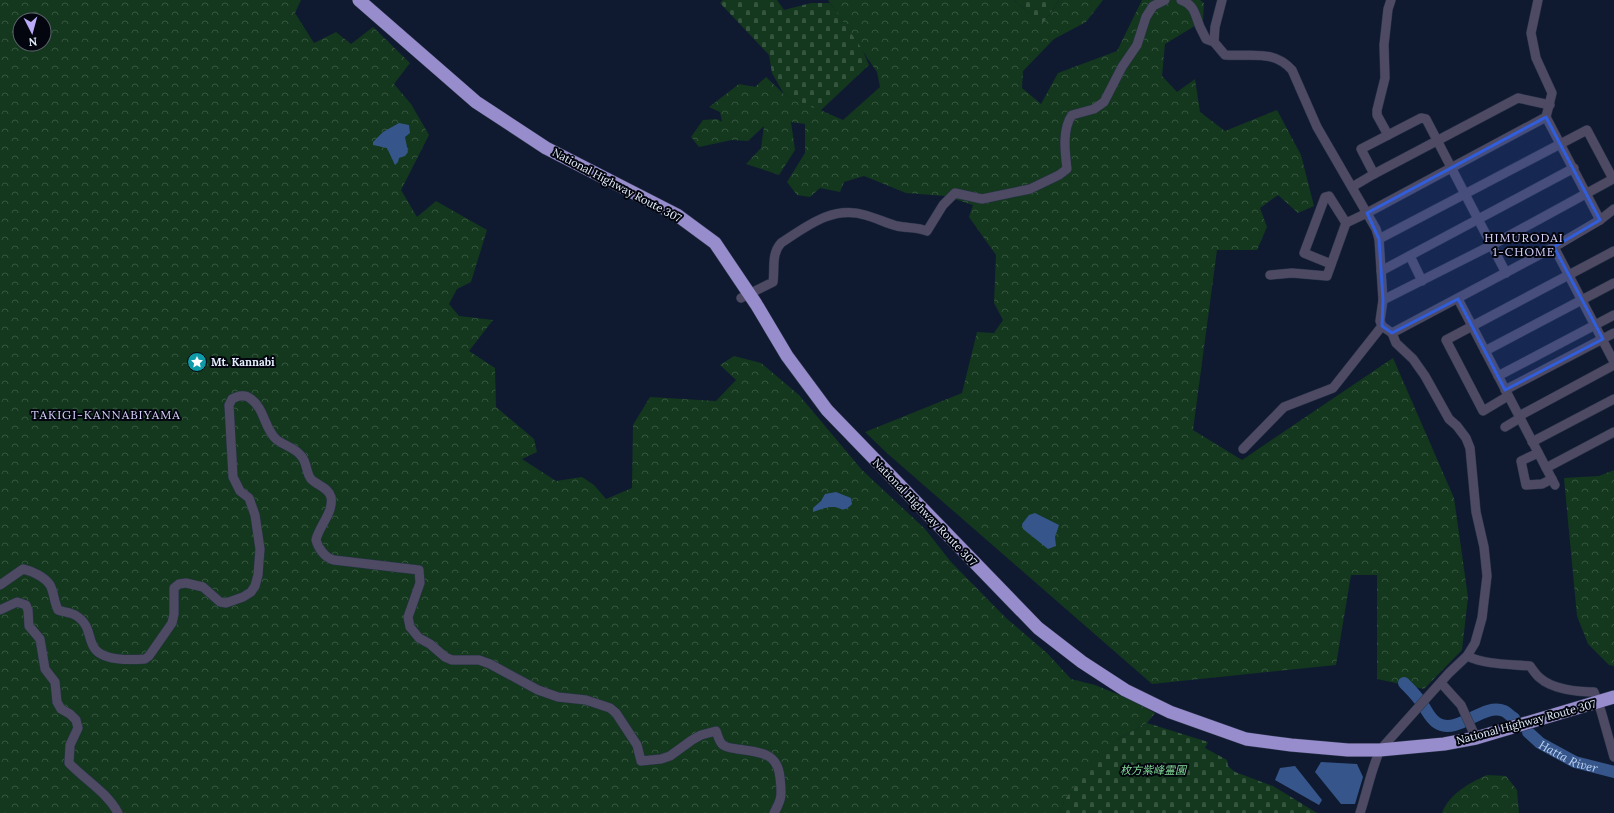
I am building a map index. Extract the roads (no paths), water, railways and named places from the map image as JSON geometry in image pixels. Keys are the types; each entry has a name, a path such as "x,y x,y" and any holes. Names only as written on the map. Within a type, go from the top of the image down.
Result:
{"highway":[{"name":"National Highway Route 307","path":"359,0 476,102 546,148 677,215 714,243 745,296 827,410 1038,628 1082,662 1125,690 1170,712 1246,739 1348,750 1380,750 1444,744 1476,738 1614,697"}],"street":[{"path":"745,296 772,282 774,258 781,243 814,222 834,213 849,212 864,214 897,226 923,229 927,231 943,205 955,194 982,199 1030,189 1067,169 1066,127 1069,120 1072,115 1094,109 1104,102 1122,67 1137,45 1146,17 1153,6 1165,0"},
{"path":"1181,0 1189,4 1195,10 1200,28 1206,39 1214,42 1225,55 1272,56 1285,62 1292,70 1317,127 1376,229 1379,239 1384,300 1380,321 1382,326 1392,333 1396,343 1413,359 1425,376 1449,419 1457,426 1466,438 1470,448 1476,512 1484,547 1487,576 1482,618 1475,643 1467,656 1380,750 1374,764 1368,791 1360,813"},
{"path":"1214,42 1215,27 1222,0"},
{"path":"1388,135 1377,115 1377,110 1385,78 1384,45 1388,9 1391,0"},
{"path":"1270,275 1292,273 1327,276 1346,223 1546,117 1552,94 1536,58 1531,33 1538,0"},
{"path":"1352,187 1518,98 1550,105"},
{"path":"1546,117 1600,220"},
{"path":"1374,174 1361,149 1421,118 1426,119 1506,273"},
{"path":"1379,239 1587,130 1613,179 1492,245 1384,300"},
{"path":"1381,271 1574,168"},
{"path":"1331,264 1304,253 1325,197 1329,196 1346,223"},
{"path":"1392,333 1554,248 1600,220 1614,209"},
{"path":"1554,248 1596,325 1614,362"},
{"path":"1614,251 1446,340 1483,411 1507,393 1614,333"},
{"path":"1410,256 1422,281"},
{"path":"1485,351 1614,283"},
{"path":"1458,299 1546,468 1553,482 1526,486 1521,460 1538,453"},
{"path":"1498,376 1614,315"},
{"path":"1243,449 1284,407 1333,388 1382,326"},
{"path":"1505,427 1519,417 1614,365"},
{"path":"0,585 23,569 45,579 51,585 58,610 75,615 84,623 89,631 95,649 102,655 114,658 136,660 145,659 149,656 172,623 174,614 174,588 179,584 186,583 203,587 220,602 226,603 243,597 251,592 257,580 260,550 255,515 248,498 240,491 235,484 233,477 229,405 232,399 239,395 245,396 255,403 263,416 269,431 278,440 303,457 311,479 328,491 331,504 316,540 317,545 325,555 329,559 334,560 419,570 420,583 408,617 410,627 419,638 430,644 445,657 452,660 479,660 490,664 538,690 558,697 586,700 610,708 616,713 637,745 641,762 670,756 701,735 716,731 722,744 728,748 766,754 779,767 782,795 774,813"},
{"path":"1532,442 1614,399"},
{"path":"1546,468 1614,432"},
{"path":"0,610 17,602 26,605 28,610 28,626 40,639 45,669 55,682 57,702 61,709 73,717 77,724 78,728 70,745 69,763 76,771 97,788 114,806 118,813"},
{"path":"1467,656 1490,663 1530,666 1540,679 1560,688 1574,692 1594,692 1614,757"},
{"path":"1441,683 1461,705 1476,738"}],"water":[{"path":"399,123 409,125 410,133 405,137 408,152 405,156 399,158 395,165 387,148 373,145 373,142 383,132"},
{"path":"836,492 851,498 852,504 846,509 829,507 813,512 813,508 821,501 825,494"},
{"path":"1035,513 1059,525 1055,537 1056,546 1048,549 1023,529 1022,524 1029,515"},
{"path":"1321,762 1357,764 1363,777 1355,804 1341,804 1315,772"},
{"path":"1295,766 1322,800 1319,805 1275,780 1280,768"}],"waterway":[{"name":"Hatta River","path":"1404,683 1417,696 1432,718 1437,723 1445,726 1462,723 1479,714 1496,709 1505,712 1514,718"},
{"name":"Hatta River","path":"1528,732 1540,743 1575,762 1614,772"}],"place":[{"name":"Mt. Kannabi","path":"197,362"}],"district":[{"name":"HIMURODAI 1-CHOME","path":"1524,244"},
{"name":"TAKIGI-KANNABIYAMA","path":"106,414"}],"park label":[{"name":"枚方紫峰霊園","path":"1153,770"}]}
